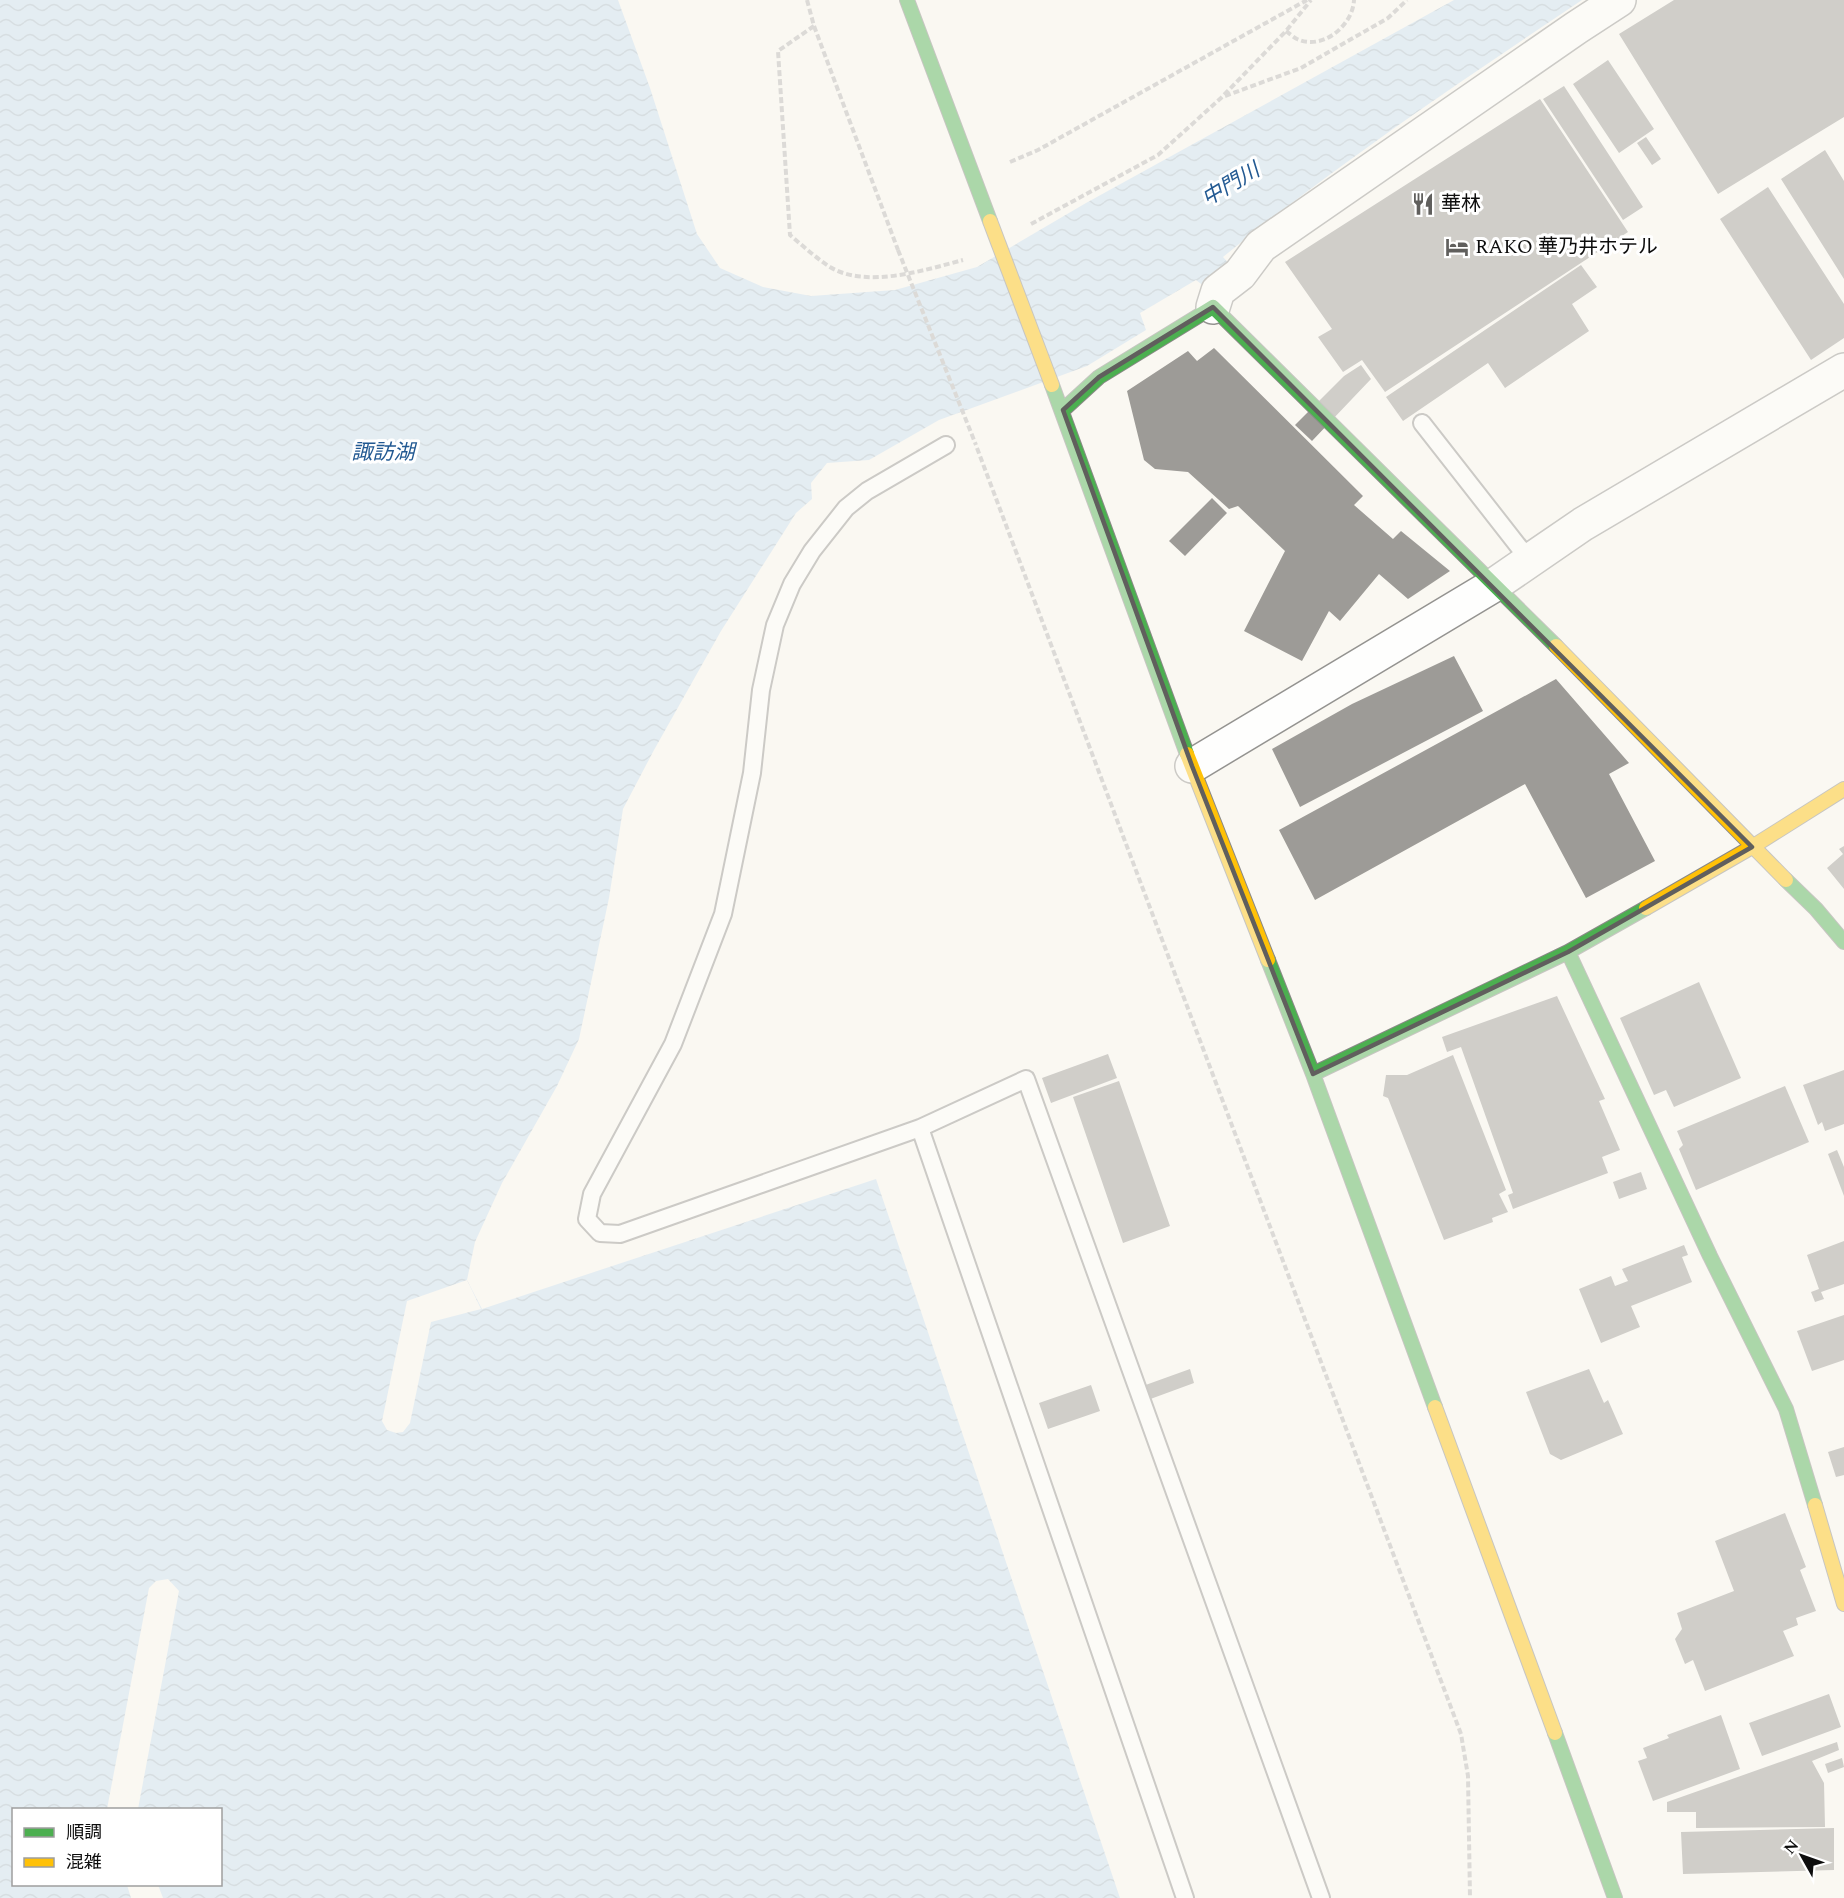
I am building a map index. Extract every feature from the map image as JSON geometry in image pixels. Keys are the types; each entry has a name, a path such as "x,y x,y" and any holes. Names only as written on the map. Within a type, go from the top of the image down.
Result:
{"street":[{"path":"907,0 1063,410 1192,766 1313,1074 1615,1898"},
{"path":"1063,410 1099,377 1213,307 1218,291 1240,274 1262,246 1619,0"},
{"path":"1213,307 1560,649 1752,847 1816,909 1844,942"},
{"path":"1192,766 1494,585 1583,524 1844,370"},
{"path":"1313,1074 1568,952 1752,847 1844,789"},
{"path":"1568,952 1710,1256 1786,1409 1844,1604"}],"lane":[{"path":"1422,423 1530,561"},
{"path":"945,445 867,491 846,508 812,551 792,584 774,624 761,690 752,773 723,914 673,1044 592,1194 587,1220 600,1233 620,1234 920,1128 1026,1079 1321,1898"},
{"path":"920,1128 1185,1898"}],"path":[{"path":"807,0 814,26 898,250 976,445 1461,1734 1468,1776 1470,1898"},
{"path":"974,178 1038,150 1307,0"},
{"path":"1286,31 1298,40 1314,42 1329,39 1341,29 1354,10 1354,0"},
{"path":"1221,98 1301,68 1388,18 1407,0"}],"highlighted area":[{"path":"1213,307 1752,847 1568,952 1313,1074 1192,766 1063,410 1099,377"}],"water":[{"name":"諏訪湖","path":"0,0 618,0 650,88 697,234 720,268 763,287 811,296 895,290 977,267 1086,203 1454,0 1582,0 1400,124 1266,223 1223,257 1233,268 1209,290 1196,280 1140,313 1146,330 1087,366 939,420 869,460 827,463 811,483 812,499 796,513 721,631 623,809 609,898 579,1039 557,1086 502,1183 475,1242 467,1280 482,1309 876,1179 1120,1898 0,1898"}],"pier":[{"path":"467,1280 481,1309 431,1322 410,1423 403,1432 396,1433 387,1430 382,1421 407,1301"},
{"path":"168,1579 179,1591 138,1808 107,1808 149,1588 156,1581"},
{"path":"127,1886 158,1886 163,1898 131,1898"}],"building":[{"path":"1674,0 1844,0 1844,117 1718,194 1619,34"},
{"path":"1608,60 1654,129 1619,153 1573,84"},
{"path":"1564,86 1643,207 1623,220 1543,99"},
{"name":"RAKO 華乃井ホテル","path":"1540,99 1628,232 1385,392 1362,360 1343,372 1318,337 1332,329 1285,262"},
{"path":"1646,137 1661,159 1652,165 1637,143"},
{"path":"1825,150 1844,181 1844,279 1781,179"},
{"path":"1768,187 1844,304 1844,338 1811,360 1720,219"},
{"path":"1581,265 1597,287 1572,304 1589,331 1505,388 1488,363 1403,421 1386,397"},
{"path":"1214,348 1363,496 1354,505 1393,539 1401,531 1450,571 1408,599 1379,574 1340,621 1329,611 1302,661 1244,631 1285,551 1238,506 1229,509 1188,472 1155,469 1144,460 1127,391 1188,351 1197,361"},
{"path":"1361,365 1371,379 1312,441 1295,425 1344,376"},
{"path":"1212,498 1227,513 1185,556 1169,541"},
{"path":"1454,656 1483,711 1300,807 1272,749 1352,704"},
{"path":"1556,679 1629,763 1609,774 1655,861 1586,898 1525,784 1315,900 1279,830"},
{"path":"1844,846 1844,889 1827,868 1843,854 1839,849"},
{"path":"1699,982 1741,1078 1674,1107 1666,1090 1654,1095 1620,1018"},
{"path":"1557,996 1605,1099 1599,1101 1620,1150 1602,1157 1608,1173 1513,1209 1508,1195 1513,1193 1461,1047 1447,1052 1442,1037"},
{"path":"1108,1054 1117,1078 1051,1103 1042,1078"},
{"path":"1453,1055 1506,1190 1499,1194 1508,1212 1492,1218 1493,1222 1444,1240 1388,1098 1383,1096 1386,1075 1407,1075"},
{"path":"1844,1070 1844,1124 1825,1131 1822,1122 1818,1125 1803,1085"},
{"path":"1119,1081 1170,1226 1123,1243 1073,1097"},
{"path":"1785,1086 1809,1142 1696,1190 1679,1149 1683,1145 1677,1131"},
{"path":"1837,1150 1844,1167 1844,1196 1828,1154"},
{"path":"1641,1172 1647,1189 1619,1199 1613,1182"},
{"path":"1844,1241 1844,1284 1821,1292 1824,1299 1815,1302 1811,1292 1819,1289 1807,1255"},
{"path":"1684,1245 1688,1255 1682,1257 1692,1282 1631,1306 1640,1327 1601,1343 1579,1289 1611,1276 1615,1286 1628,1281 1622,1269"},
{"path":"1844,1315 1844,1360 1812,1371 1797,1331"},
{"path":"1190,1369 1194,1383 1145,1401 1140,1387"},
{"path":"1589,1369 1604,1403 1608,1400 1623,1434 1561,1460 1550,1454 1526,1392"},
{"path":"1091,1385 1100,1411 1048,1429 1039,1403"},
{"path":"1844,1447 1844,1475 1836,1477 1828,1452"},
{"path":"1785,1513 1806,1567 1800,1570 1816,1611 1796,1618 1798,1625 1783,1631 1794,1656 1705,1691 1693,1660 1685,1664 1675,1639 1682,1629 1677,1613 1734,1591 1715,1541"},
{"path":"1829,1694 1841,1727 1762,1756 1749,1723"},
{"path":"1721,1715 1740,1769 1653,1801 1638,1761 1647,1758 1643,1748 1669,1738 1667,1735"},
{"path":"1837,1742 1839,1750 1812,1761 1824,1783 1825,1827 1696,1828 1696,1812 1667,1812 1667,1802"},
{"path":"1842,1758 1844,1767 1828,1773 1825,1764"},
{"path":"1834,1828 1834,1870 1683,1874 1681,1832"}],"traffic: fast":[{"path":"907,0 990,221"},
{"path":"1063,410 1099,377 1213,307 1556,646"},
{"path":"1052,385 1187,754"},
{"path":"1786,880 1816,909 1844,942"},
{"path":"1313,1074 1568,952 1646,908"},
{"path":"1568,952 1710,1256 1786,1409 1815,1505"},
{"path":"1268,960 1313,1074 1435,1407"},
{"path":"1555,1733 1615,1898"}],"traffic: slow":[{"path":"990,221 1052,385"},
{"path":"1556,646 1786,880"},
{"path":"1187,754 1268,960"},
{"path":"1646,908 1752,847 1844,789"},
{"path":"1435,1407 1555,1733"},
{"path":"1815,1505 1844,1604"}],"place":[{"name":"華林","path":"1423,204"},
{"name":"RAKO 華乃井ホテル","path":"1457,247"}],"water label":[{"name":"中門川","path":"1231,185"}]}
